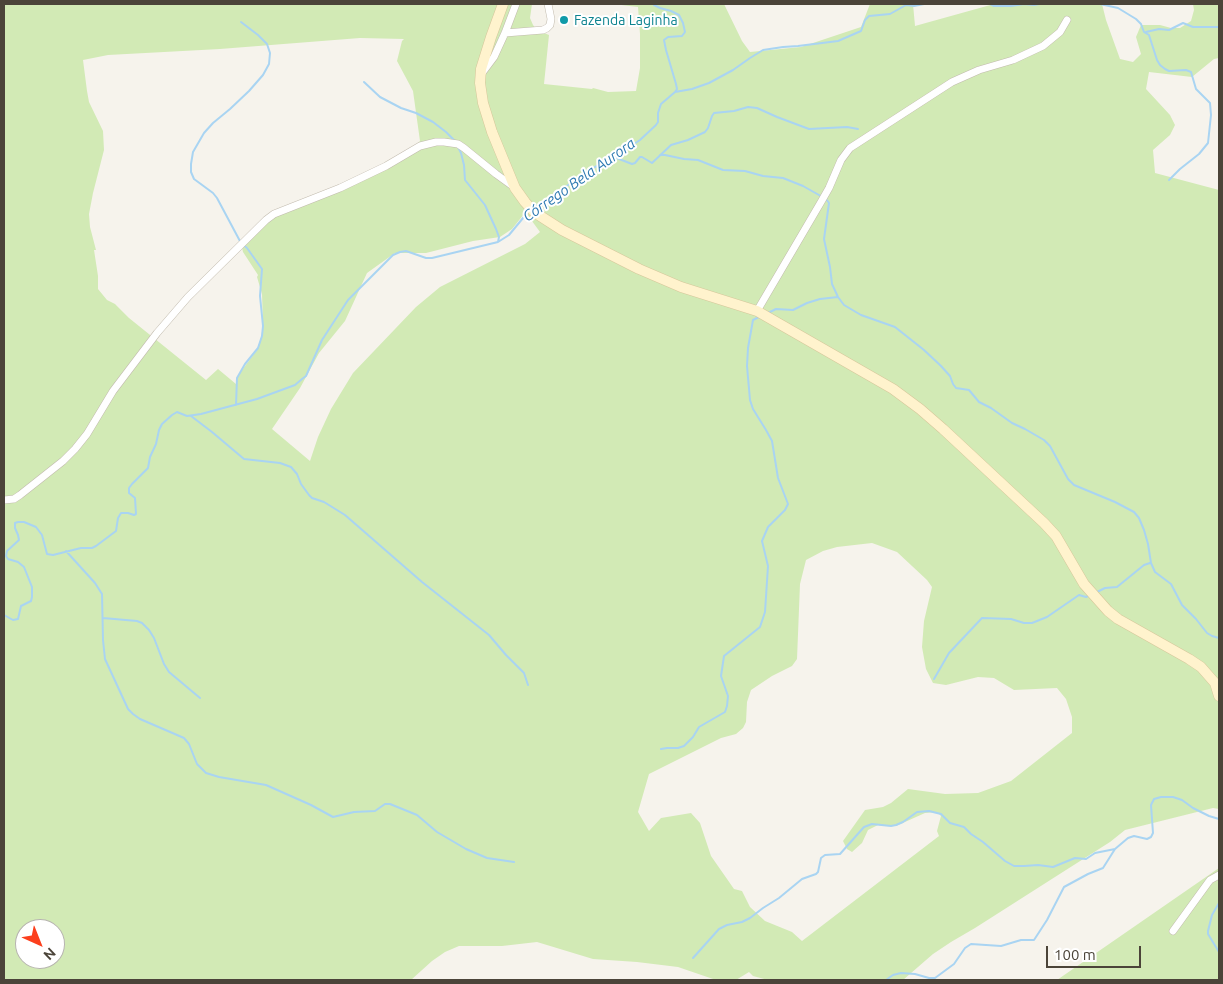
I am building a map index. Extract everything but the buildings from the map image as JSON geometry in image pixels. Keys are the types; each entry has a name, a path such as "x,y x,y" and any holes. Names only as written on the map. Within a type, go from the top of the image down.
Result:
{"main road":[{"path":"503,4 491,37 480,75 480,83 490,125 514,188 534,212 639,269 681,287 757,311 893,389 943,428 1044,523 1056,536 1084,584 1108,611 1118,619 1201,667 1215,683 1219,696"}],"street":[{"path":"480,75 494,57 506,33 516,4"},
{"path":"506,33 543,30 547,28 550,25 548,4"},
{"path":"757,311 821,202 841,160 850,148 952,82 979,70 1013,60 1043,46 1060,32 1067,20"},
{"path":"4,500 14,499 20,495 63,461 75,449 87,434 113,391 163,326 188,297 274,214 340,188 386,166 420,146 436,142 458,144 514,188"},
{"path":"1173,931 1210,880 1219,875"}],"green space":[{"path":"4,4 532,4 530,18 533,25 537,30 549,35 544,84 593,88 608,92 636,91 640,68 638,7 613,4 724,4 742,41 750,52 801,47 861,27 870,4 913,4 915,26 994,4 1102,4 1120,59 1133,62 1141,54 1136,37 1141,25 1180,28 1191,21 1194,10 1193,4 1219,4 1219,58 1214,59 1192,77 1149,72 1146,89 1170,115 1175,125 1170,135 1153,150 1155,173 1219,190 1219,809 1213,808 1125,830 1110,842 933,954 903,980 768,980 753,976 749,972 736,980 716,980 678,967 593,959 537,942 502,946 459,946 445,952 432,961 411,980 4,980","holes":["360,38 404,39 397,61 413,91 420,141 412,149 355,184 272,218 241,243 243,252 258,275 262,294 263,325 261,338 257,350 239,374 236,384 218,369 206,380 129,318 115,304 107,300 98,289 94,250 96,250 89,214 104,150 103,131 89,102 83,60 108,55 220,49","524,214 529,217 540,232 525,244 440,287 416,307 353,373 331,409 318,437 310,461 272,429 300,388 319,353 345,321 367,273 395,253 426,253 473,241 500,237 512,229","872,543 897,552 932,587 924,621 922,647 926,669 933,683 946,685 978,677 994,678 1014,690 1057,688 1066,699 1072,717 1072,733 1011,781 978,793 945,794 908,789 883,807 865,810 843,841 847,849 852,852 862,843 868,830 878,825 896,826 925,813 937,812 941,816 937,831 939,836 802,941 792,932 765,921 750,907 742,891 734,889 711,856 700,823 691,813 661,818 649,831 638,812 649,774 721,738 736,734 743,728 746,722 747,702 751,690 792,666 797,659 800,584 806,560 823,551 837,547"]},
{"path":"1219,868 1219,980 1057,980"}],"waterway":[{"name":"Córrego Bela Aurora","path":"534,208 595,167 613,158 640,140 658,122 661,104 677,89 664,40 668,37 682,36 685,32 679,15 654,4"},
{"path":"675,92 709,83 763,50 838,41 861,31 865,20 869,16 890,14 906,5 924,4"},
{"path":"990,4 994,6 1039,4"},
{"path":"1100,4 1118,8 1136,19 1141,24 1144,32 1149,35 1160,65 1169,71 1186,70 1191,72 1196,89 1210,103 1211,115 1208,143 1199,154 1169,180"},
{"path":"236,405 237,378 258,348 262,336 260,296 262,269 247,248 241,243 217,198 194,179 191,172 191,164 193,152 204,133 249,91 263,75 269,64 270,53 267,44 241,22"},
{"path":"1146,32 1159,29 1169,30 1183,23 1193,27 1219,27"},
{"path":"364,82 380,97 433,122 455,141"},
{"path":"614,157 632,164 642,157 652,163 671,145 705,132 714,113 734,111 748,107 757,108 809,129 847,127 858,129"},
{"path":"458,147 464,165 465,180 485,205 499,237 498,242"},
{"path":"660,155 698,160 723,170 745,171 763,176 783,178 803,186 826,199 829,203 824,239 832,284 844,305 861,315 895,327 941,366 950,376 956,388 969,390 979,402 1044,440 1050,446 1068,479 1074,485 1134,512 1144,530 1151,563 1155,572 1171,584 1182,605 1207,633 1219,638"},
{"name":"Córrego Bela Aurora","path":"4,615 13,620 18,619 21,606 31,601 32,597 32,587 24,567 18,562 8,559 6,556 7,551 19,540 15,523 24,522 36,527 42,535 47,554 53,555 96,546 116,531 118,518 121,513 136,514 135,498 129,493 129,488 148,468 159,430 162,424 172,415 177,412 187,416 201,414 257,399 295,385 306,376 322,340 348,300 393,255 406,251 426,258 432,258 498,242 509,235 528,212"},
{"path":"768,313 776,309 793,310 820,299 838,297"},
{"path":"661,749 684,746 699,727 725,712 728,696 721,676 724,656 760,627 765,612 768,566 762,541 768,527 785,510 788,504 778,478 772,441 753,409 750,400 747,366 748,348 753,320 759,317"},
{"path":"191,416 244,459 280,463 291,467 312,498 324,502 345,515 422,582 489,635 524,673 528,685"},
{"path":"66,551 95,583 102,594 105,659 128,709 140,719 184,738 189,744 197,764 206,773 266,785 333,817 354,812 375,811 385,804 390,804 417,815 437,832 466,849 487,858 514,862"},
{"path":"1097,592 1105,588 1117,587 1144,565 1150,563"},
{"path":"934,679 949,653 982,618 1011,619 1032,623 1047,617 1079,595 1086,597 1090,595"},
{"path":"103,618 142,623 154,638 169,672 200,698"},
{"path":"886,980 893,975 901,973 935,978 954,964 965,948 971,944 1001,946 1021,940 1034,940 1064,887 1103,868 1115,849 1128,838 1134,836 1147,839 1151,837 1153,833 1151,805 1154,799 1173,797 1182,800 1209,816 1219,819"},
{"path":"693,958 719,929 750,918 802,879 816,874 821,858 825,855 840,854 864,827 872,824 896,825 917,812 929,811 941,814 950,823 964,827 1005,861 1014,866 1038,865 1053,867 1075,858 1086,859 1095,853 1115,849"},
{"path":"1219,903 1212,915 1208,931 1219,952"}],"place":[{"name":"Fazenda Laginha","path":"564,20"}]}
